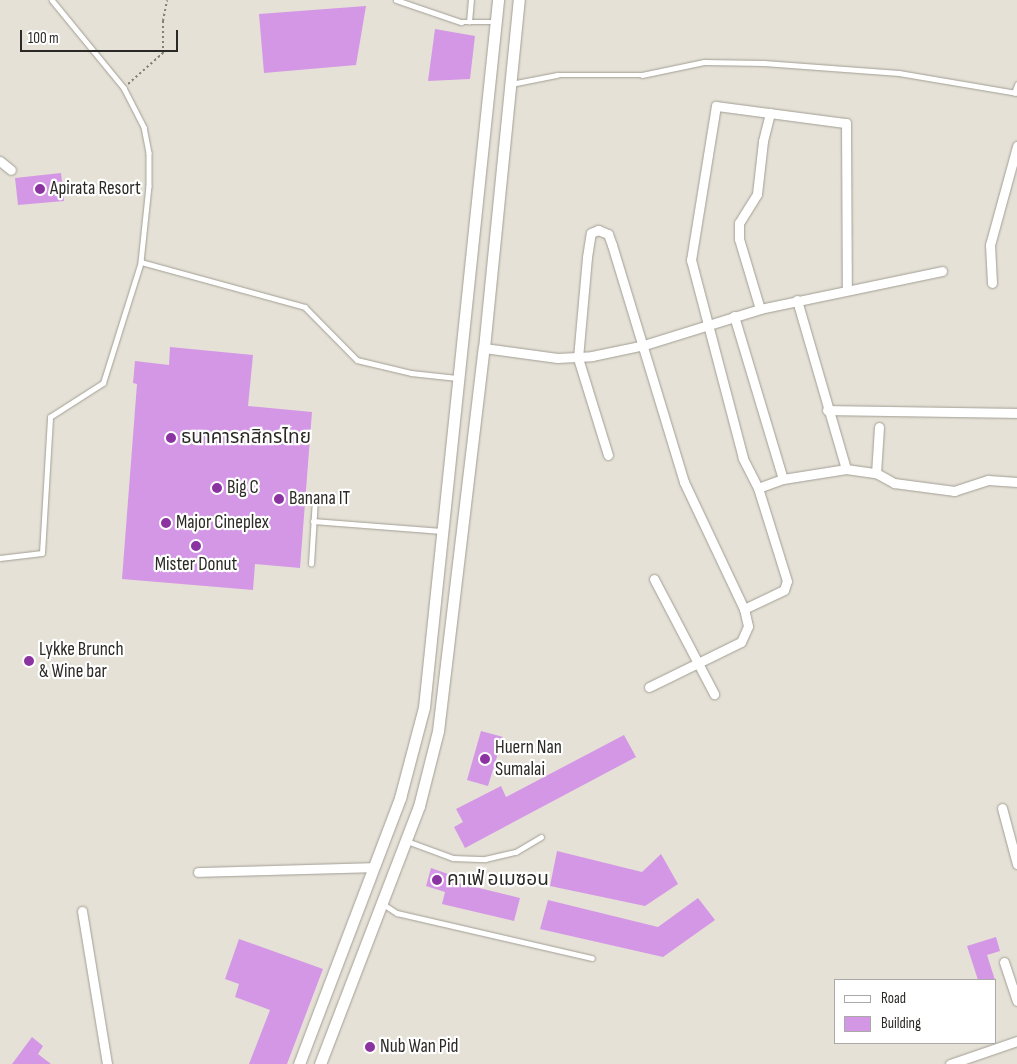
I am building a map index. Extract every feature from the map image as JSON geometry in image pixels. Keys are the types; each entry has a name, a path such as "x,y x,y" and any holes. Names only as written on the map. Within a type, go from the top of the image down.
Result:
{"main road":[{"path":"299,1064 405,782 424,707 444,531 458,378 498,0"},
{"path":"320,1064 406,840 429,770 442,710 484,348 519,0"}],"street":[{"path":"744,609 784,590 787,582 758,488 743,458 691,260 716,106 846,123 847,290"},
{"path":"760,308 739,239 738,223 757,194 762,141 770,113"},
{"path":"992,283 990,245 1017,146"},
{"path":"0,161 11,170"},
{"path":"608,455 578,358 587,257 593,230 608,234 644,345 684,482 744,609 748,626 741,642 649,687"},
{"path":"484,348 578,358 644,345 760,308 942,272"},
{"path":"797,300 826,410 846,469"},
{"path":"734,316 783,479"},
{"path":"826,410 1017,413"},
{"path":"876,473 879,427"},
{"path":"758,488 783,479 846,469 876,473 894,483 925,490 954,491 988,480 1017,482"},
{"path":"654,579 714,694"},
{"path":"1002,808 1017,864"},
{"path":"198,872 374,868"},
{"path":"82,912 107,1064"},
{"path":"1004,962 1017,1001"},
{"path":"950,1064 1017,1041"}],"lane":[{"path":"0,558 42,553 50,417 103,383 141,262 149,186 149,153 144,128 124,88 52,0"},
{"path":"396,0 469,22 496,22"},
{"path":"469,22 471,0"},
{"path":"511,84 557,75 642,75 704,62 853,68 1015,93 1017,85"},
{"path":"141,262 305,307 357,360 411,373 458,378"},
{"path":"311,564 315,498"},
{"path":"313,522 444,531"},
{"path":"406,840 454,858 485,859 516,852 541,837"},
{"path":"382,904 397,913 592,958"}],"path":[{"path":"124,88 163,53 163,21 167,0"}],"building":[{"path":"366,6 356,65 264,73 259,14"},
{"path":"435,29 475,36 470,79 428,81"},
{"name":"Apirata Resort","path":"61,173 64,201 18,205 15,178"},
{"name":"Big C","path":"170,347 253,355 248,406 312,412 300,568 255,564 253,590 122,579 137,384 133,383 135,361 169,365"},
{"name":"Huern Nan Sumalai","path":"481,731 503,737 488,786 467,780"},
{"path":"624,735 636,757 465,848 454,827 463,822 456,809 501,786 506,797"},
{"path":"557,851 642,872 661,854 678,884 645,906 550,886"},
{"path":"431,868 448,874 446,880 520,898 514,921 442,904 445,892 426,886"},
{"path":"698,898 715,920 663,957 540,929 548,900 658,927"},
{"path":"996,937 1000,951 987,955 995,979 978,979 967,946"},
{"path":"239,939 323,969 287,1064 249,1064 270,1010 235,997 239,984 225,979"},
{"path":"32,1037 43,1046 38,1054 51,1064 12,1064"}],"place":[{"name":"Apirata Resort","path":"40,189"},
{"name":"ธนาคารกสิกรไทย","path":"171,438"},
{"name":"Big C","path":"217,488"},
{"name":"Banana IT","path":"279,499"},
{"name":"Major Cineplex","path":"166,523"},
{"name":"Mister Donut","path":"196,546"},
{"name":"Lykke Brunch & Wine bar","path":"29,661"},
{"name":"Huern Nan Sumalai","path":"485,759"},
{"name":"คาเฟ่ อเมซอน","path":"437,880"},
{"name":"Nub Wan Pid","path":"370,1047"}]}
